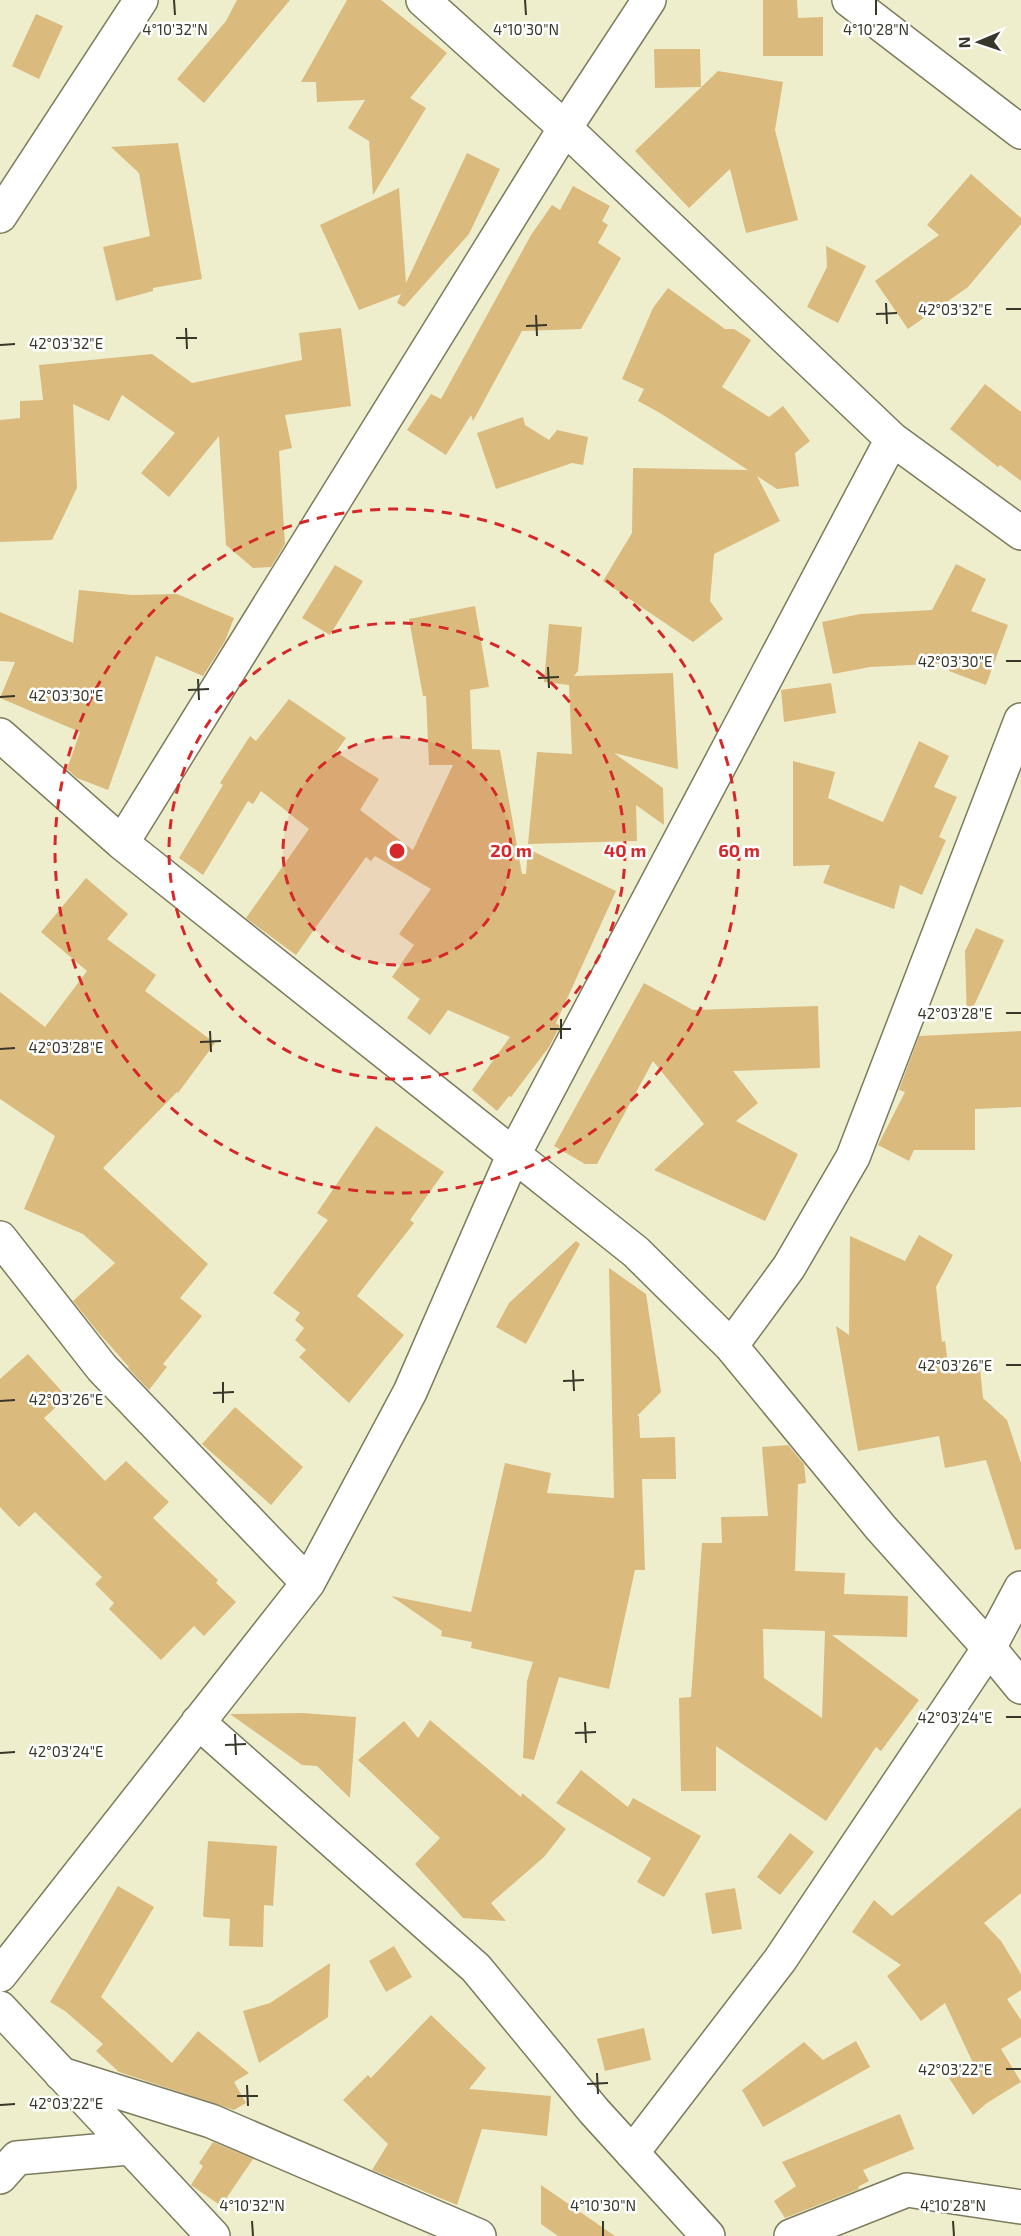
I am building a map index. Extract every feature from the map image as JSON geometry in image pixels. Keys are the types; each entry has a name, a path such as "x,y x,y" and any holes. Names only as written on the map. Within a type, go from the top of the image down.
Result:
{"street":[{"path":"0,216 141,0"},
{"path":"423,0 565,128 892,440 1021,533"},
{"path":"122,843 565,128 649,0"},
{"path":"849,0 1021,132"},
{"path":"0,1976 308,1583 410,1392 513,1156 892,440"},
{"path":"731,1346 789,1267 853,1157 1021,720"},
{"path":"0,735 122,843 636,1252 731,1346 881,1528 989,1647 1021,1687"},
{"path":"0,1238 102,1368 308,1583"},
{"path":"632,2153 780,1960 989,1647 1021,1588"},
{"path":"198,1722 476,1968 594,2110 708,2236"},
{"path":"0,2008 213,2236"},
{"path":"61,2074 211,2121 479,2236"},
{"path":"0,2177 17,2158 129,2148"},
{"path":"790,2236 907,2190 1021,2207"}],"building":[{"path":"237,0 290,0 204,103 177,79 226,21"},
{"path":"347,0 381,0 447,53 410,98 426,108 373,195 369,141 348,128 365,100 317,102 316,82 301,82"},
{"path":"763,0 797,0 798,18 823,17 823,56 763,56"},
{"path":"36,14 63,26 39,79 12,66"},
{"path":"654,49 700,49 701,87 655,88"},
{"path":"718,71 783,82 775,130 798,220 746,233 730,169 689,208 635,151"},
{"path":"178,143 202,279 153,288 153,291 116,301 103,247 150,236 139,173 111,147"},
{"path":"467,153 500,169 469,234 404,307 397,303 401,294 359,310 320,225 399,188 406,283"},
{"path":"971,174 1021,218 1021,224 968,287 908,329 875,281 939,235 927,225"},
{"path":"573,186 610,206 602,221 608,225 598,243 621,258 581,329 522,331 473,421 471,415 446,455 407,430 431,394 441,399 531,235 552,205 560,210"},
{"path":"826,246 866,266 838,323 807,307 827,267"},
{"path":"668,288 725,329 734,329 751,340 722,387 769,417 783,406 810,441 795,453 799,486 777,489 757,476 780,521 714,554 710,601 723,619 693,642 603,581 632,533 633,468 748,470 638,401 644,389 622,379 653,308"},
{"path":"341,328 351,406 285,415 292,448 279,451 285,544 271,567 253,568 226,545 219,436 169,497 141,473 175,433 122,395 109,421 73,404 77,488 52,540 0,542 0,420 20,418 20,401 43,400 39,365 152,354 192,383 302,360 299,333"},
{"path":"985,384 1021,412 1021,481 1000,465 998,467 950,429"},
{"path":"523,417 525,425 549,440 557,430 588,437 583,465 572,463 496,489 477,433"},
{"path":"956,564 986,579 971,611 1008,625 986,685 949,671 952,663 870,667 833,674 822,622 860,614 932,610"},
{"path":"335,565 363,581 330,635 302,618"},
{"path":"79,590 132,595 177,594 234,618 225,641 203,676 156,656 108,790 77,778 67,769 80,732 0,698 15,662 0,661 0,612 73,643"},
{"path":"475,606 489,687 470,690 472,749 500,750 522,874 526,874 528,849 616,891 556,1023 560,1026 549,1047 511,1097 509,1096 497,1111 472,1090 510,1037 448,1010 430,1035 407,1018 420,999 392,977 414,945 399,934 431,889 375,856 371,861 366,857 296,955 246,918 309,829 261,791 253,804 248,801 203,875 179,858 223,785 220,783 250,736 256,741 289,699 346,738 336,752 379,779 360,810 413,850 453,765 429,765 426,696 423,696 409,619"},
{"path":"549,624 582,627 578,671 574,676 673,673 678,769 614,753 663,788 664,825 636,805 637,841 528,844 537,752 572,754 569,685 544,682"},
{"path":"831,683 836,713 784,722 781,690"},
{"path":"919,741 949,756 934,787 957,797 939,837 946,840 922,895 900,885 894,909 823,883 830,865 793,866 793,761 835,772 828,798 883,822"},
{"path":"86,878 128,914 107,939 156,975 145,991 215,1043 178,1093 103,1168 208,1264 180,1298 202,1316 163,1364 167,1367 149,1390 73,1301 115,1263 83,1234 24,1209 55,1136 0,1099 0,992 45,1027 87,971 41,932"},
{"path":"976,928 1004,940 967,1021 965,951"},
{"path":"644,983 693,1010 818,1006 820,1068 733,1071 758,1103 736,1121 798,1154 765,1221 654,1170 704,1124 653,1061 597,1164 585,1164 554,1146"},
{"path":"1021,1031 1021,1107 975,1109 975,1150 914,1150 909,1161 878,1145 905,1092 899,1090 919,1036"},
{"path":"376,1126 444,1172 410,1220 414,1223 357,1296 404,1335 349,1403 299,1357 306,1350 295,1340 304,1328 295,1320 300,1313 273,1293 328,1220 317,1213"},
{"path":"919,1235 953,1255 936,1287 942,1342 945,1341 949,1372 980,1368 983,1398 1007,1420 1021,1463 1021,1549 1015,1550 986,1460 945,1468 939,1436 858,1451 836,1326 849,1335 850,1236 905,1261"},
{"path":"576,1241 580,1244 526,1344 496,1327 509,1303"},
{"path":"609,1268 646,1294 661,1392 637,1416 639,1416 640,1438 675,1437 676,1479 642,1479 645,1570 635,1570 609,1689 559,1677 534,1760 523,1758 527,1681 533,1662 471,1648 472,1642 441,1636 442,1631 391,1596 471,1612 505,1463 551,1473 547,1493 614,1498"},
{"path":"28,1354 67,1397 44,1418 105,1481 126,1461 169,1502 153,1518 218,1580 216,1583 236,1602 204,1636 194,1626 161,1660 109,1609 114,1603 95,1584 102,1577 35,1512 19,1527 0,1507 0,1379"},
{"path":"235,1407 303,1467 271,1505 202,1444"},
{"path":"788,1445 804,1464 806,1483 798,1484 795,1571 845,1573 844,1594 908,1596 907,1637 832,1635 919,1700 881,1751 876,1747 826,1821 716,1746 716,1791 681,1791 679,1698 691,1697 702,1543 722,1543 721,1517 768,1516 762,1447","holes":["763,1629 825,1631 822,1718 764,1678"]},
{"path":"302,1713 356,1717 350,1798 317,1766 302,1765 230,1714"},
{"path":"430,1720 521,1797 522,1793 566,1829 544,1857 491,1903 506,1921 463,1918 415,1864 440,1838 358,1760 404,1721 418,1738"},
{"path":"581,1770 628,1807 633,1798 701,1836 664,1897 637,1882 651,1858 556,1803"},
{"path":"1021,1807 1021,1893 984,1923 1001,1941 1021,1974 1021,1990 1007,1999 1021,2020 1021,2037 1001,2049 1021,2082 987,2103 973,2115 949,2078 973,2063 945,2003 921,2021 887,1976 901,1965 852,1932 874,1900 892,1916"},
{"path":"790,1833 814,1852 780,1895 757,1877"},
{"path":"208,1841 277,1846 273,1906 264,1905 263,1947 229,1946 230,1919 204,1917"},
{"path":"118,1886 154,1907 101,1997 172,2063 198,2031 249,2073 234,2082 246,2103 234,2110 119,2072 96,2051 103,2044 65,2011 50,2002"},
{"path":"735,1888 742,1929 712,1934 705,1893"},
{"path":"394,1946 412,1977 386,1992 369,1961"},
{"path":"330,1963 328,2017 259,2063 243,2011 270,2003"},
{"path":"431,2015 486,2068 469,2089 551,2096 547,2136 482,2129 457,2205 372,2170 388,2144 343,2100 368,2075 371,2078"},
{"path":"644,2028 651,2060 605,2071 597,2039"},
{"path":"856,2041 870,2067 763,2127 742,2090 804,2042 823,2060"},
{"path":"900,2114 914,2149 863,2170 869,2181 858,2187 859,2189 785,2218 774,2201 796,2186 782,2162"},
{"path":"213,2142 253,2159 221,2206 191,2185 203,2166 199,2163"},
{"path":"541,2185 615,2236 558,2236 541,2224"}]}
